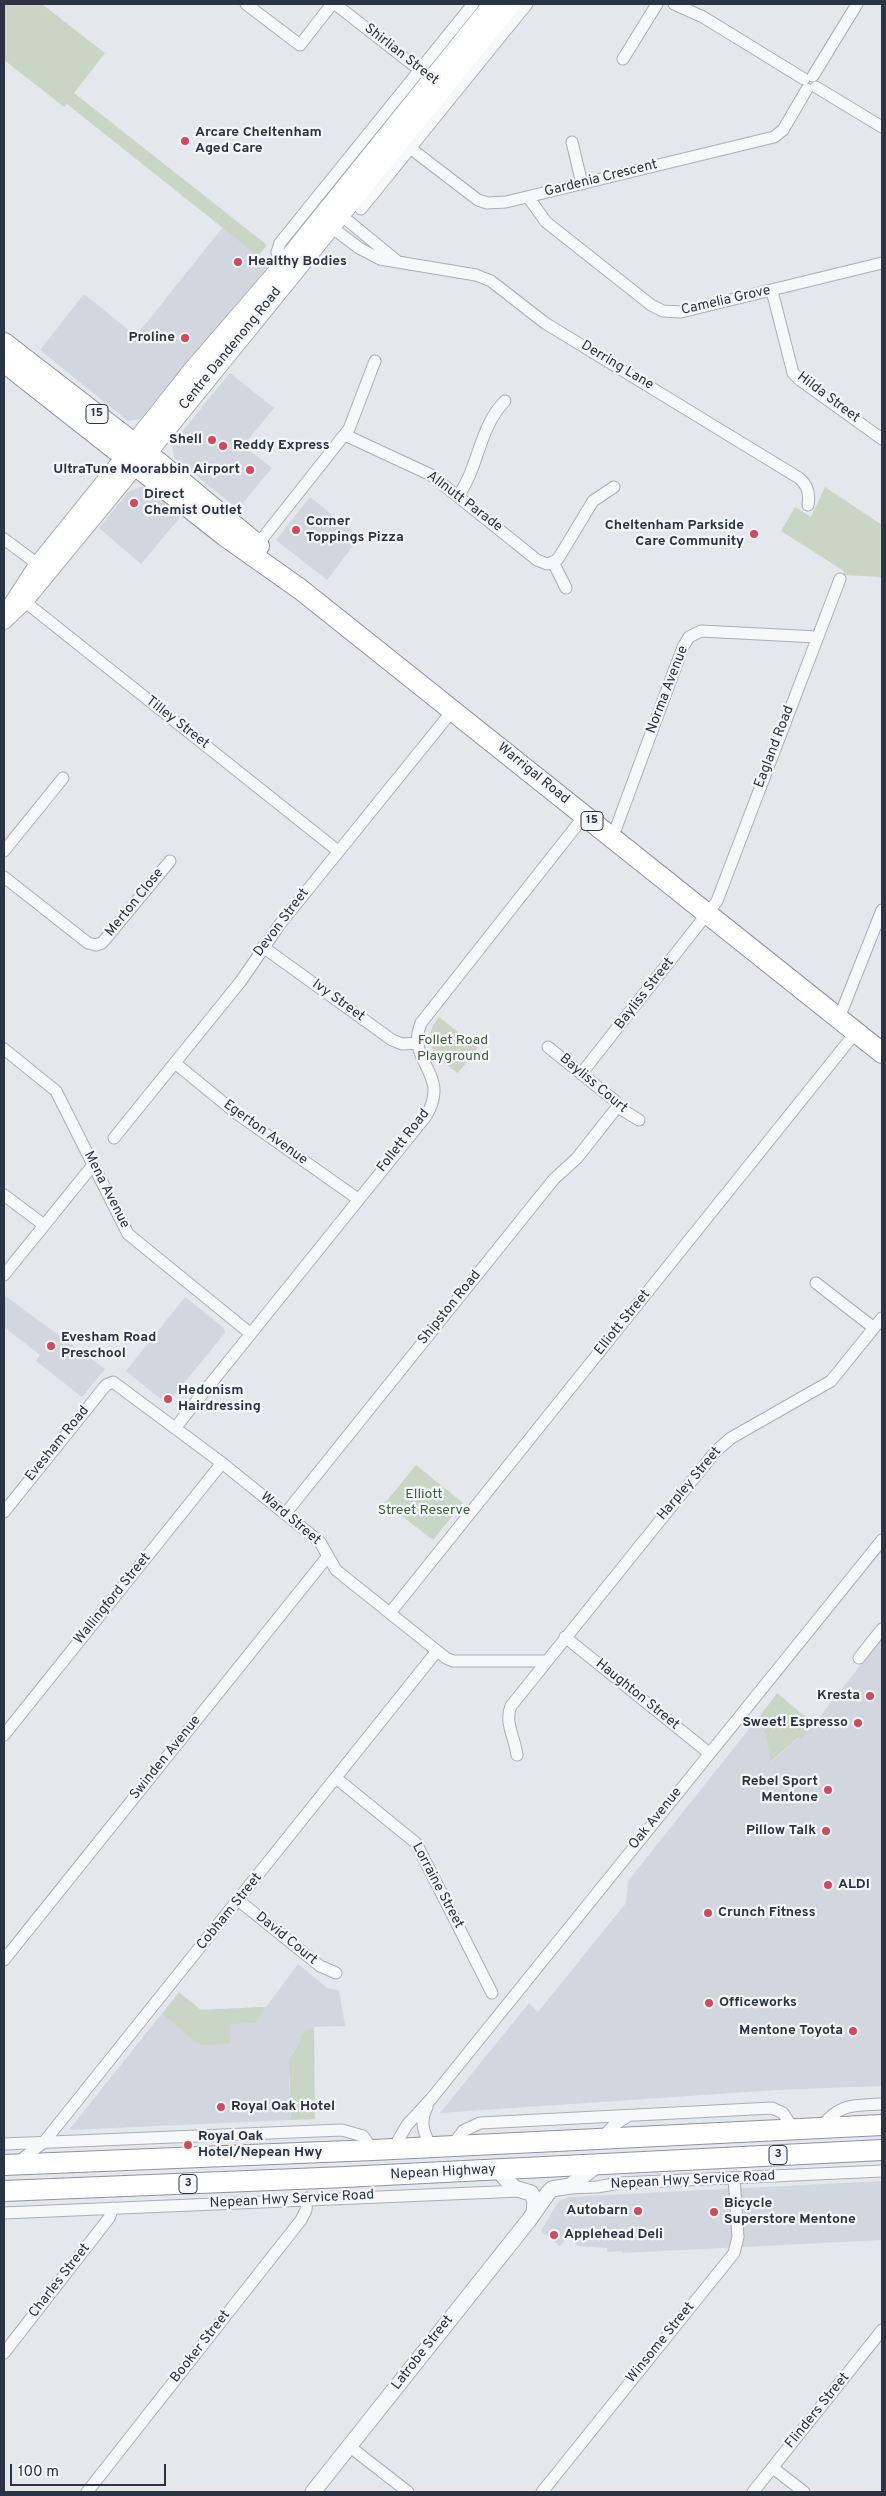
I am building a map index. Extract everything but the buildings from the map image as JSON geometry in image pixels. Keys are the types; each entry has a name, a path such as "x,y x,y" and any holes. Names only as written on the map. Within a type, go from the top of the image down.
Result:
{"highway":[{"name":"Warrigal Road","path":"4,343 135,455 300,589 882,1053"},
{"name":"Warrigal Road","path":"4,362 135,455"},
{"name":"Nepean Highway","path":"9,2165 344,2152 370,2145 393,2149 882,2125"},
{"path":"755,2131 756,2156"},
{"name":"Nepean Highway","path":"4,2191 498,2170 882,2150"},
{"path":"344,2152 345,2177"}],"main road":[{"name":"Centre Dandenong Road","path":"135,455 199,363 282,267 400,140 432,79 493,4"},
{"name":"Centre Dandenong Road","path":"432,79 511,4"},
{"name":"Centre Dandenong Road","path":"4,618 330,216"},
{"name":"Centre Dandenong Road","path":"4,621 20,598"}],"street":[{"path":"246,4 300,45 333,4"},
{"name":"Shirlian Street","path":"333,4 432,79"},
{"name":"Centre Dandenong Road","path":"282,267 277,252 280,242 286,238 432,79 473,4"},
{"name":"Centre Dandenong Road","path":"361,209 400,140 527,4"},
{"path":"623,59 657,4"},
{"path":"674,4 688,7 882,126"},
{"name":"Gardenia Crescent","path":"400,140 478,200 494,204 774,137 783,130 857,4"},
{"path":"572,142 582,184"},
{"path":"541,194 541,216"},
{"name":"Camelia Grove","path":"528,197 541,216 550,225 659,310 682,312 882,263"},
{"name":"Derring Lane","path":"330,216 401,263 476,275 491,281 545,323 799,478 807,487 810,497 808,505"},
{"name":"Hilda Street","path":"772,290 789,362 796,377 882,439"},
{"path":"253,549 345,435 353,422 374,361"},
{"path":"458,496 489,424 505,401"},
{"name":"Allnutt Parade","path":"345,435 431,475 537,560 546,564 553,562"},
{"path":"566,588 553,562 558,559 593,501 614,487"},
{"path":"4,539 43,568"},
{"name":"Eagland Road","path":"708,914 721,892 840,579"},
{"name":"Tilley Street","path":"20,598 338,851"},
{"name":"Norma Avenue","path":"610,836 616,828 683,647 689,638 701,631 817,637"},
{"name":"Devon Street","path":"114,1138 241,981 263,947 452,710"},
{"path":"4,851 63,778"},
{"path":"417,1043 419,1029 427,1015 585,815"},
{"name":"Merton Close","path":"4,877 88,943 96,945 102,944 170,861"},
{"path":"838,1017 882,910"},
{"name":"Bayliss Street","path":"581,1074 708,914"},
{"name":"Ivy Street","path":"263,947 392,1040 402,1044 417,1043"},
{"name":"Elliott Street","path":"390,1613 856,1032"},
{"name":"Follett Road","path":"175,1428 426,1116 432,1103 434,1087 417,1043"},
{"name":"Bayliss Court","path":"548,1047 614,1100 618,1106 640,1120"},
{"name":"Mena Avenue","path":"4,1049 56,1091 128,1234 136,1243 251,1334"},
{"name":"Egerton Avenue","path":"174,1064 236,1113 358,1199"},
{"name":"Shipston Road","path":"285,1514 554,1179 577,1158 618,1106"},
{"path":"4,1275 93,1164"},
{"path":"4,1194 44,1225"},
{"path":"816,1283 874,1328"},
{"name":"Harpley Street","path":"517,1755 516,1741 508,1722 509,1712 546,1661 720,1446 831,1381 882,1318"},
{"name":"Evesham Road","path":"4,1512 106,1384 110,1381 115,1382"},
{"name":"Ward Street","path":"115,1382 222,1463 320,1542 336,1570 437,1652 453,1661 546,1661"},
{"name":"Wallingford Street","path":"4,1736 222,1463"},
{"name":"Oak Avenue","path":"393,2149 407,2125 431,2099 882,1540"},
{"name":"Swinden Avenue","path":"4,1960 328,1556"},
{"path":"859,1658 882,1629"},
{"name":"Haughton Street","path":"566,1638 709,1753"},
{"name":"Cobham Street","path":"9,2165 44,2142 437,1652"},
{"name":"Lorraine Street","path":"336,1778 416,1843 492,1993"},
{"name":"David Court","path":"238,1900 320,1966 336,1972"},
{"name":"Oak Avenue","path":"431,2099 422,2116 423,2127 431,2147"},
{"path":"820,2128 832,2114 839,2110 855,2106 882,2104"},
{"path":"452,2146 463,2131 480,2123 772,2108 783,2113 794,2130"},
{"path":"601,2139 614,2125 629,2115"},
{"path":"4,2144 331,2130 352,2132 370,2145"},
{"name":"Latrobe Street","path":"312,2492 534,2213 558,2189 572,2186 597,2165"},
{"path":"498,2170 512,2186 534,2198 534,2213"},
{"name":"Nepean Hwy Service Road","path":"4,2213 307,2198 522,2191 601,2187 620,2183 882,2171"},
{"name":"Winsome Street","path":"542,2492 734,2252 738,2236 734,2178"},
{"name":"Booker Street","path":"87,2492 301,2220 305,2212 307,2198"},
{"name":"Charles Street","path":"4,2352 109,2218 113,2208"},
{"name":"Flinders Street","path":"753,2492 882,2330"},
{"path":"349,2446 408,2492"},
{"path":"772,2468 804,2492"}],"shaded area":[{"path":"223,227 270,264 140,419 128,421 40,350 84,294 136,336"},
{"name":"Shell","path":"230,373 274,408 243,446 272,468 238,509 174,458 172,444"},
{"path":"143,486 181,516 141,564 99,528 128,492"},
{"path":"310,497 360,537 327,580 276,540"},
{"name":"Evesham Road Preschool","path":"4,1295 105,1369 82,1397 36,1361 40,1355 4,1327"},
{"path":"185,1297 224,1328 225,1333 170,1400 163,1401 126,1371"},
{"path":"882,1638 882,2086 776,2090 440,2113 529,2003 538,2012 626,1903 628,1881 769,1704 771,1762 814,1724"},
{"path":"298,1964 327,1988 339,1990 345,2026 314,2027 292,2054 289,2077 291,2120 69,2130 179,1992 201,2010 266,2007"},
{"path":"882,2181 882,2240 622,2253 622,2251 607,2252 607,2248 578,2246 568,2237 560,2246 541,2231 558,2202 569,2197"}],"green space":[{"path":"4,4 42,4 105,53 74,93 267,245 258,256 67,104 64,107 4,60"},
{"path":"825,487 882,525 882,577 843,575 844,571 781,531 795,507 811,517"},
{"name":"Follet Road Playground","path":"439,1017 478,1048 458,1073 437,1056 430,1042 430,1034"},
{"name":"Elliott Street Reserve","path":"416,1465 463,1503 433,1540 385,1503"},
{"path":"777,1693 814,1724 801,1738 799,1737 770,1762 767,1739 759,1718"},
{"path":"179,1993 201,2010 262,2007 264,2010 255,2023 230,2024 230,2043 203,2045 197,2043 163,2014"},
{"path":"314,2027 315,2119 291,2120 289,2060 300,2042 301,2034"}],"place":[{"name":"Arcare Cheltenham Aged Care","path":"185,141"},
{"name":"Healthy Bodies","path":"238,262"},
{"name":"Proline","path":"185,338"},
{"name":"Shell","path":"212,440"},
{"name":"Reddy Express","path":"223,446"},
{"name":"UltraTune Moorabbin Airport","path":"250,470"},
{"name":"Direct Chemist Outlet","path":"134,503"},
{"name":"Corner Toppings Pizza","path":"296,530"},
{"name":"Cheltenham Parkside Care Community","path":"754,534"},
{"name":"Evesham Road Preschool","path":"51,1346"},
{"name":"Hedonism Hairdressing","path":"168,1399"},
{"name":"Kresta","path":"870,1696"},
{"name":"Sweet! Espresso","path":"858,1723"},
{"name":"Rebel Sport Mentone","path":"828,1790"},
{"name":"Pillow Talk","path":"826,1831"},
{"name":"ALDI","path":"828,1885"},
{"name":"Crunch Fitness","path":"708,1913"},
{"name":"Officeworks","path":"709,2003"},
{"name":"Mentone Toyota","path":"853,2031"},
{"name":"Royal Oak Hotel","path":"221,2107"},
{"name":"Royal Oak Hotel/Nepean Hwy","path":"188,2145"},
{"name":"Autobarn","path":"638,2211"},
{"name":"Bicycle Superstore Mentone","path":"714,2212"},
{"name":"Applehead Deli","path":"554,2235"}]}
